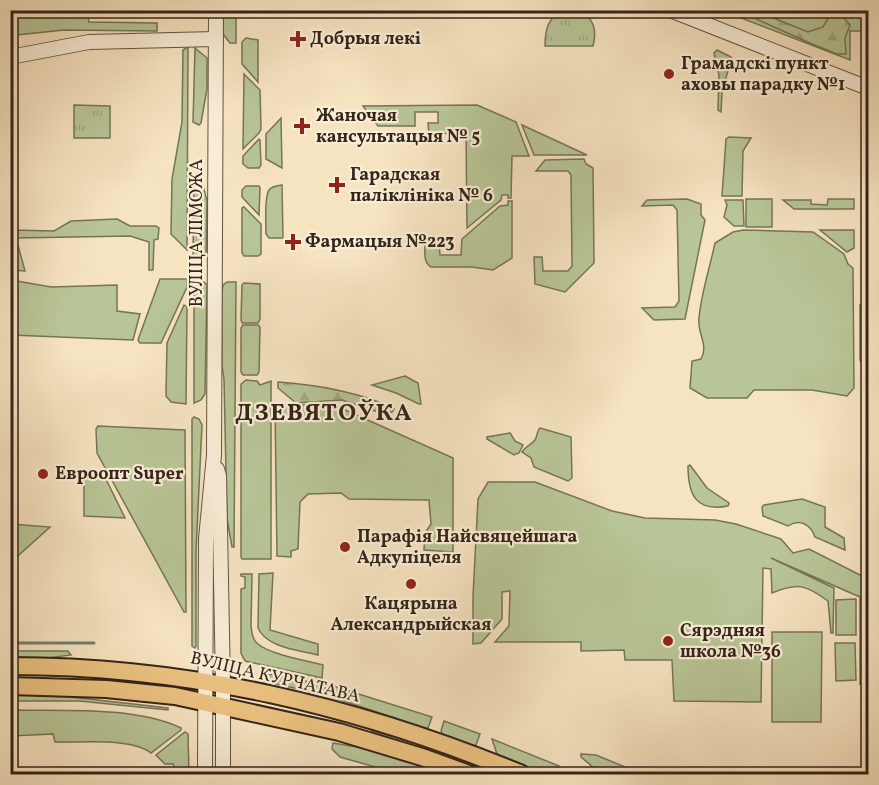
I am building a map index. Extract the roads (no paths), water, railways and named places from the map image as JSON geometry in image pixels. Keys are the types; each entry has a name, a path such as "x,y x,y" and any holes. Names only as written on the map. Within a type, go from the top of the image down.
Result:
{"main road":[{"name":"ВУЛІЦА КУРЧАТАВА","path":"10,666 102,668 223,684 310,704 420,736 522,774"},
{"name":"ВУЛІЦА КУРЧАТАВА","path":"10,687 106,689 175,696 223,705 339,732 469,774"}],"street":[{"name":"ВУЛІЦА ЛІМОЖА","path":"205,774 206,539 214,455 216,10"},
{"path":"670,10 868,88"},
{"path":"10,57 89,42 216,39"},
{"name":"ВУЛІЦА ЛІМОЖА","path":"214,455 219,476 223,774"}],"waterway":[{"path":"10,643 94,643"}],"place":[{"name":"Добрыя лекі","path":"298,39"},
{"name":"Грамадскі пункт аховы парадку №1","path":"669,74"},
{"name":"Жаночая кансультацыя № 5","path":"302,126"},
{"name":"Гарадская паліклініка № 6","path":"337,185"},
{"name":"Фармацыя №223","path":"293,242"},
{"name":"Евроопт Super","path":"43,474"},
{"name":"Парафія Найсвяцейшага Адкупіцеля","path":"345,547"},
{"name":"Кацярына Александрыйская","path":"411,584"},
{"name":"Сярэдняя школа №36","path":"668,641"}],"district":[{"name":"ДЗЕВЯТОЎКА","path":"324,414"}]}
